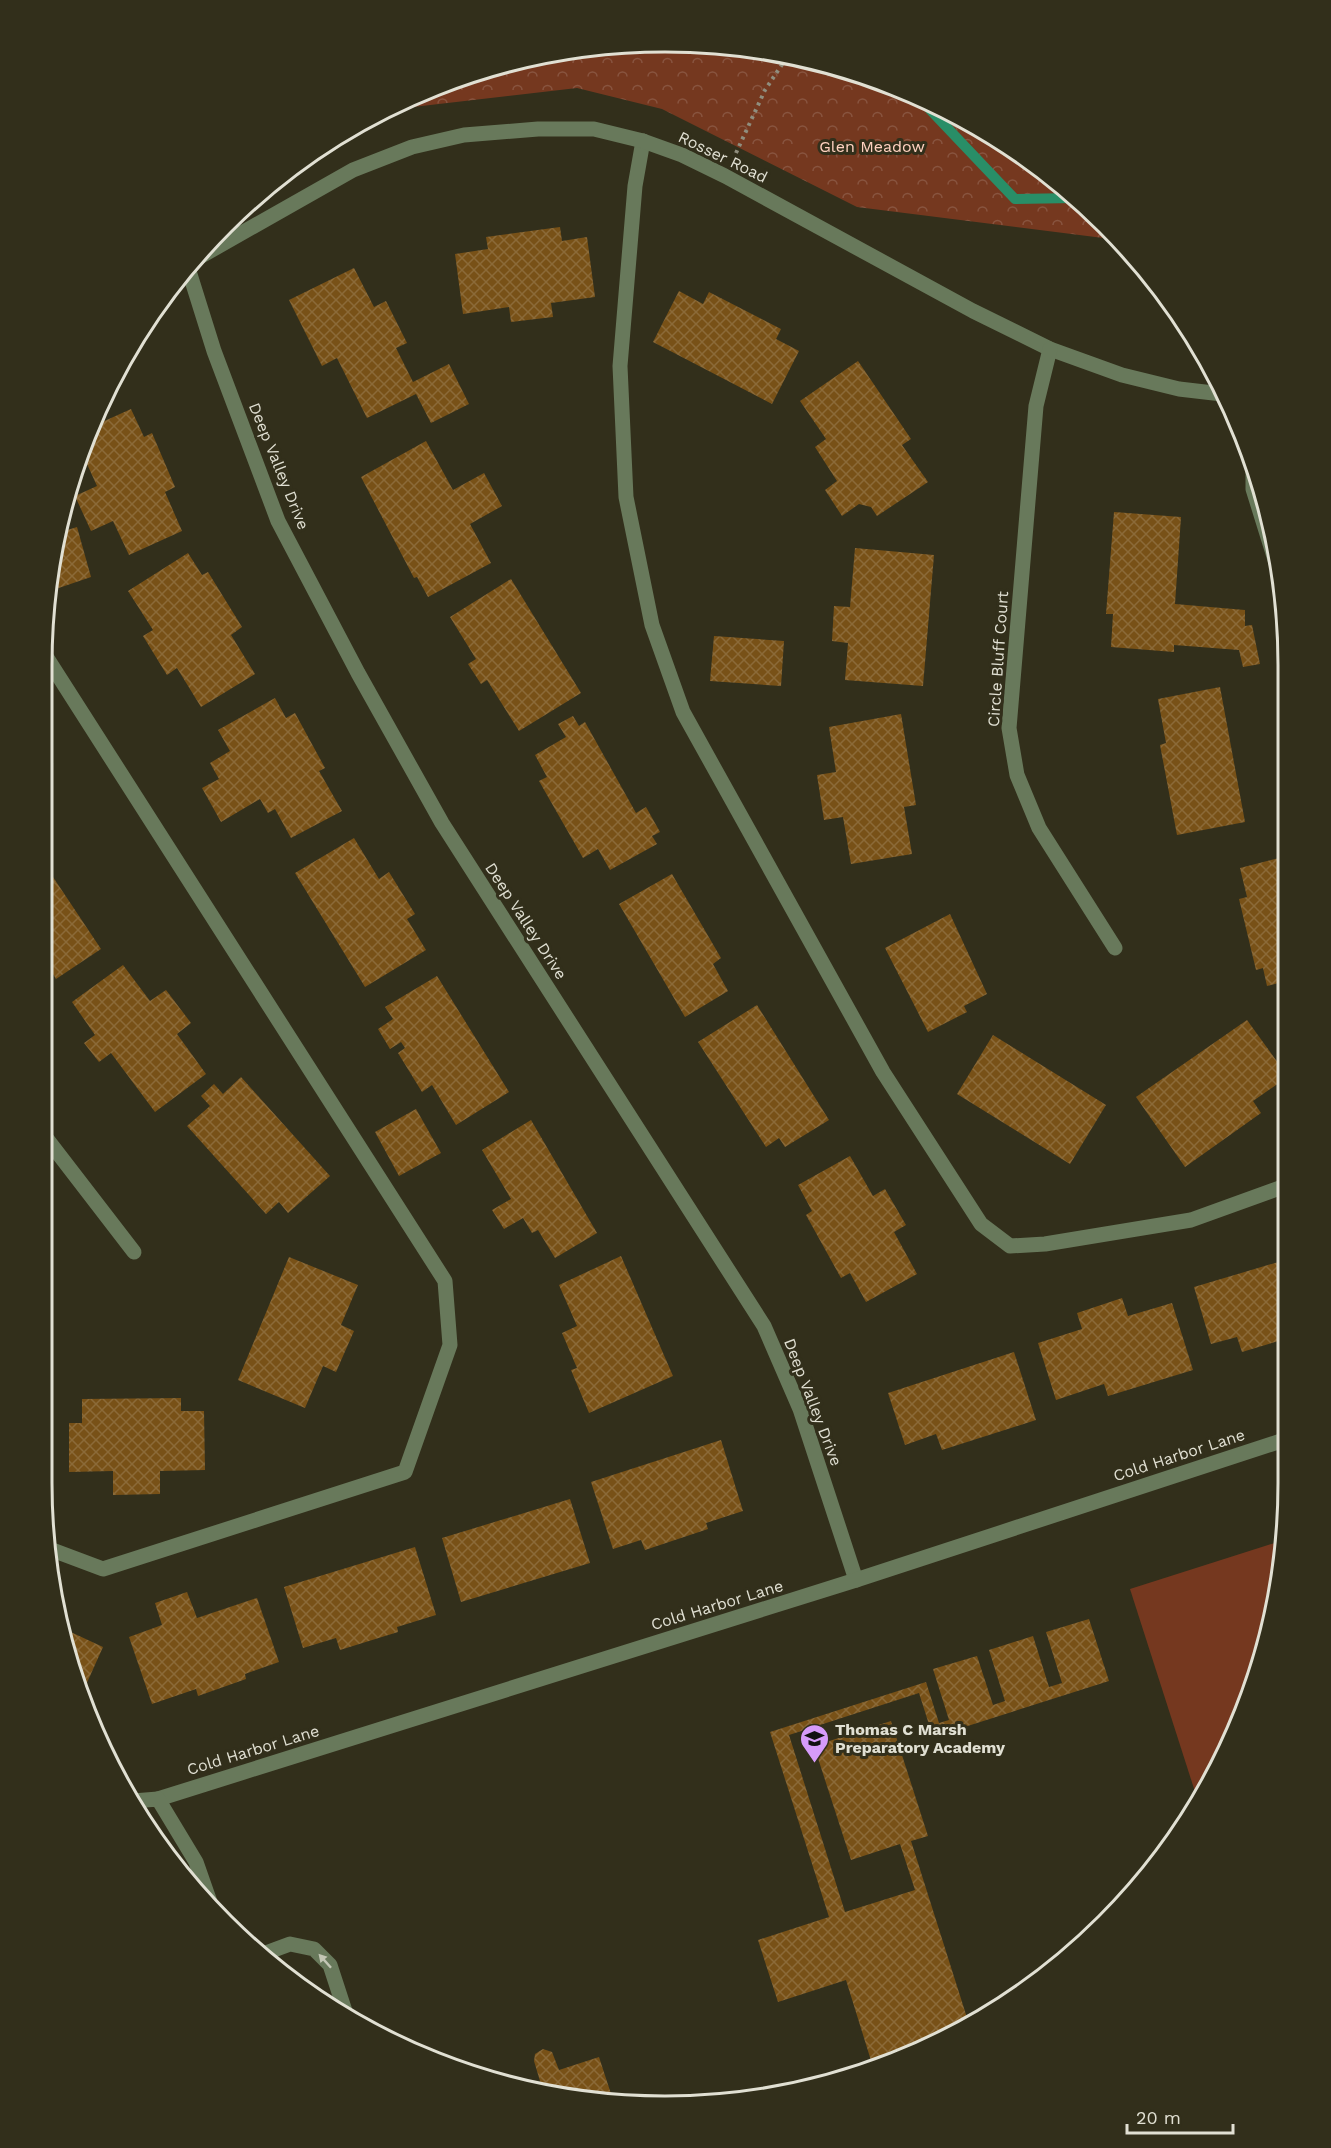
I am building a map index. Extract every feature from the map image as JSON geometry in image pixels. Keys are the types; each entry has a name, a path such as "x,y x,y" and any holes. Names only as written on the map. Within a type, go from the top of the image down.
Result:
{"street":[{"name":"Rosser Road","path":"219,246 353,170 412,147 464,135 538,129 594,129 644,141 682,155 725,176 973,311 1050,349 1122,375 1179,389 1215,393"},
{"path":"644,141 634,186 620,366 626,497 652,625 683,712 883,1072 981,1224 1010,1246 1045,1244 1191,1220 1278,1189"},
{"name":"Deep Valley Drive","path":"191,278 214,351 278,521 358,673 442,823 764,1326 800,1409 856,1580"},
{"name":"Circle Bluff Court","path":"1050,349 1036,406 1009,729 1017,775 1039,828 1115,948"},
{"path":"52,666 445,1281 450,1345 405,1472 103,1569 57,1552"},
{"path":"52,1145 134,1252"},
{"name":"Cold Harbor Lane","path":"142,1800 158,1799 856,1580 1278,1442"},
{"path":"158,1799 196,1862 205,1886"},
{"path":"271,1951 290,1944 314,1949 330,1965 342,2003"}],"path":[{"path":"725,176 765,90 783,64"}],"green space":[{"name":"Glen Meadow","path":"666,52 746,58 785,64 824,73 900,99 972,135 1039,179 1105,238 857,207 662,109 577,88 414,107 468,85 507,73 585,58"},
{"path":"1275,1543 1267,1602 1246,1680 1215,1754 1195,1791 1130,1589"}],"building":[{"path":"560,227 562,241 587,237 595,297 551,303 553,317 511,322 509,307 463,314 455,254 488,249 486,237"},
{"path":"354,268 374,307 386,301 407,343 396,348 413,382 449,364 469,404 431,423 416,394 367,418 337,358 322,366 289,300"},
{"path":"679,291 703,304 709,292 781,329 776,339 799,351 772,404 653,342"},
{"path":"858,361 911,439 902,445 928,482 877,516 871,507 859,504 842,516 825,490 837,481 815,447 826,439 800,401"},
{"path":"131,409 144,437 152,433 175,487 165,492 182,531 129,555 113,521 91,531 76,498 77,495 97,486 87,463 103,422"},
{"path":"426,441 453,490 484,473 502,506 470,524 491,563 428,597 417,577 414,578 361,477"},
{"path":"1114,512 1181,517 1175,604 1245,610 1245,626 1252,625 1260,664 1243,667 1239,650 1174,645 1174,652 1111,647 1113,614 1106,614"},
{"path":"77,527 91,577 58,588 64,546 68,530"},
{"path":"855,548 934,555 923,686 845,680 848,643 832,641 834,606 850,607"},
{"path":"188,553 202,575 208,572 242,627 231,635 255,674 201,707 177,668 167,675 143,636 153,630 128,591"},
{"path":"511,579 581,693 519,731 487,680 481,684 468,664 476,659 450,617"},
{"path":"714,636 784,641 781,686 710,681"},
{"path":"1220,687 1245,822 1177,835 1160,745 1166,743 1158,699"},
{"path":"275,698 286,718 295,713 325,768 319,771 342,811 291,838 275,809 268,813 260,799 221,822 202,788 219,779 210,763 230,751 218,730"},
{"path":"901,714 916,805 904,807 912,854 851,864 843,817 824,820 817,775 836,772 829,727"},
{"path":"573,716 579,726 585,722 636,813 646,807 660,832 652,836 657,844 610,870 598,849 583,858 539,781 547,777 535,755 566,737 558,724"},
{"path":"354,838 379,879 389,872 415,914 407,919 426,950 365,987 295,873"},
{"path":"1278,858 1278,983 1267,986 1263,968 1256,970 1239,899 1247,897 1240,868"},
{"path":"672,874 721,958 713,964 728,991 685,1017 619,904"},
{"path":"52,876 101,949 56,979 52,972"},
{"path":"950,914 987,994 964,1006 967,1012 928,1032 885,948"},
{"path":"123,965 150,1001 166,990 191,1023 177,1034 206,1074 155,1112 111,1053 99,1062 84,1043 95,1035 72,1002"},
{"path":"437,976 509,1092 456,1125 432,1085 422,1092 398,1053 405,1048 401,1042 390,1049 378,1029 393,1019 385,1007"},
{"path":"757,1005 829,1120 785,1147 779,1138 766,1147 698,1042"},
{"path":"1247,1020 1278,1063 1278,1084 1253,1101 1261,1113 1185,1167 1136,1097"},
{"path":"993,1035 1106,1105 1070,1164 957,1094"},
{"path":"241,1077 330,1176 288,1213 279,1202 266,1214 187,1126 210,1106 201,1096 214,1084 223,1094"},
{"path":"416,1109 441,1153 399,1176 375,1132"},
{"path":"531,1120 597,1233 555,1258 538,1230 532,1233 523,1218 504,1229 492,1210 511,1199 482,1150"},
{"path":"850,1156 873,1196 885,1189 906,1225 894,1232 917,1274 866,1302 850,1273 841,1278 806,1215 812,1211 798,1185"},
{"path":"621,1256 673,1376 589,1413 571,1370 577,1368 562,1333 577,1326 559,1285"},
{"path":"289,1257 358,1285 341,1325 354,1331 336,1372 323,1366 305,1408 238,1380"},
{"path":"1278,1262 1278,1341 1242,1352 1237,1337 1211,1344 1194,1287"},
{"path":"1122,1298 1128,1316 1172,1303 1193,1370 1108,1396 1104,1384 1056,1400 1038,1343 1082,1329 1077,1313"},
{"path":"1014,1352 1036,1420 942,1450 936,1434 905,1445 888,1393"},
{"path":"181,1398 181,1411 204,1411 205,1470 160,1471 160,1494 113,1495 113,1471 69,1472 69,1423 82,1423 82,1399"},
{"path":"721,1440 743,1511 706,1523 708,1529 645,1550 641,1540 613,1549 591,1482"},
{"path":"570,1499 590,1563 461,1602 442,1538"},
{"path":"415,1547 436,1615 397,1627 398,1632 340,1650 336,1638 303,1648 284,1587"},
{"path":"187,1592 197,1618 257,1598 279,1662 245,1674 246,1679 198,1696 196,1689 152,1704 129,1637 162,1625 155,1603"},
{"path":"1089,1619 1109,1681 933,1737 919,1693 789,1735 845,1912 915,1890 900,1844 851,1860 814,1746 891,1721 928,1836 911,1841 966,2016 937,2032 871,2060 846,1980 778,2002 758,1940 829,1917 770,1732 926,1682 939,1723 949,1720 933,1669 977,1656 993,1705 1005,1701 989,1650 1033,1636 1049,1687 1062,1683 1046,1632"},
{"path":"71,1632 103,1647 86,1684"},
{"path":"543,2049 552,2052 559,2070 599,2057 611,2093 541,2083 534,2061 535,2054"}],"waterway":[{"path":"935,115 1015,199 1062,198"}],"place":[{"name":"Thomas C Marsh Preparatory Academy","path":"814,1764"}]}
